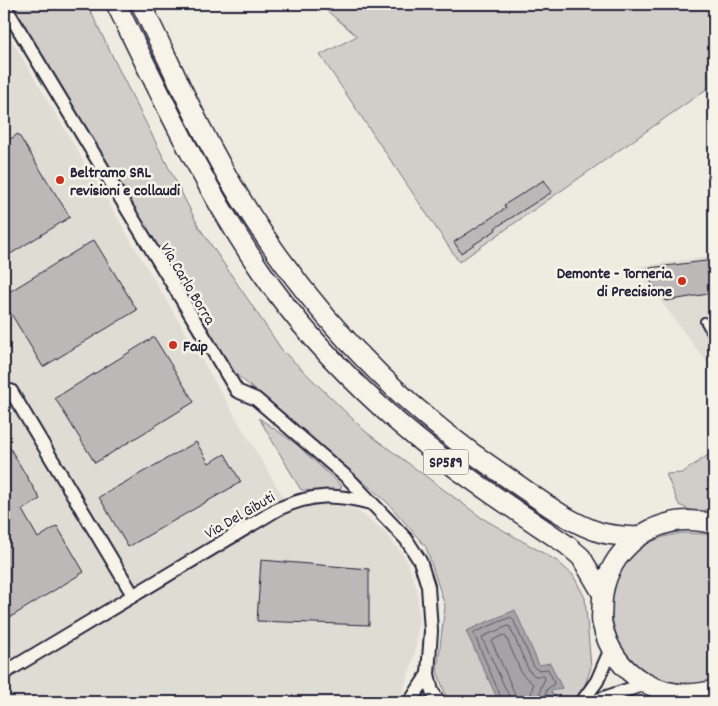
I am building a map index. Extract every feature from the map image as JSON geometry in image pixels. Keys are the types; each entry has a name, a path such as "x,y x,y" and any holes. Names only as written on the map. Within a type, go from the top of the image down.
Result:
{"main road":[{"name":"SP589","path":"116,4 192,158 260,270 297,319 342,369 382,409 425,446 469,480 567,545 581,557 602,593"},
{"name":"SP589","path":"141,4 238,195 289,270 358,354 438,427 485,463 551,507 583,526 601,533 637,537"},
{"path":"710,693 681,695 662,691 645,684 626,669 611,649 602,622 602,593 612,565 620,553 637,537 655,527 675,521 695,520 714,524"}],"street":[{"name":"Via Carlo Borra","path":"4,5 237,391 256,399 349,479 406,539 420,561 428,586 431,631 428,674 432,690 439,702"},
{"path":"11,391 133,595"},
{"name":"Via Del Gibuti","path":"4,673 278,509 296,501 315,497 342,496 371,503"},
{"path":"582,702 597,681 611,649"},
{"name":"Via Carlo Borra","path":"410,702 428,674"},
{"path":"592,702 645,684"}],"lane":[{"path":"704,321 714,339"}],"shaded area":[{"path":"8,4 87,4 199,227 282,350 366,432 482,518 557,561 573,575 585,598 591,667 583,691 571,702 451,702 447,699 437,671 445,606 426,547 387,502 230,369"},
{"path":"319,4 714,4 714,84 459,262 320,55 357,36"},
{"path":"4,27 291,510 318,503 355,509 382,529 406,559 417,589 419,618 415,653 400,702 4,702"},
{"path":"714,256 714,372 635,267"},
{"path":"259,418 296,444 342,486 338,492 301,490"},
{"path":"714,451 714,507 697,513 679,505 666,474 682,473"},
{"path":"682,533 706,534 714,538 714,678 692,684 669,681 649,673 633,661 621,645 614,627 612,607 614,588 622,569 636,552 646,544 658,539"}],"water":[{"path":"515,610 539,665 550,663 562,688 551,691 554,698 544,702 499,702 466,631"}],"building":[{"path":"18,134 70,217 4,258 4,143"},
{"path":"544,180 552,192 495,228 496,230 461,253 454,242 506,208 504,205"},
{"path":"94,240 137,310 43,367 4,302 4,295"},
{"name":"Demonte - Torneria di Precisione","path":"714,260 714,293 666,301 641,269"},
{"path":"154,337 194,402 95,463 55,398"},
{"path":"4,438 40,499 22,510 38,538 57,526 84,572 4,621"},
{"path":"196,442 209,463 225,454 241,482 128,547 99,497"},
{"path":"261,560 369,569 369,625 257,621"}],"place":[{"name":"Beltramo SRL revisioni e collaudi","path":"60,180"},
{"name":"Demonte - Torneria di Precisione","path":"682,281"},
{"name":"Faip","path":"173,345"}]}
